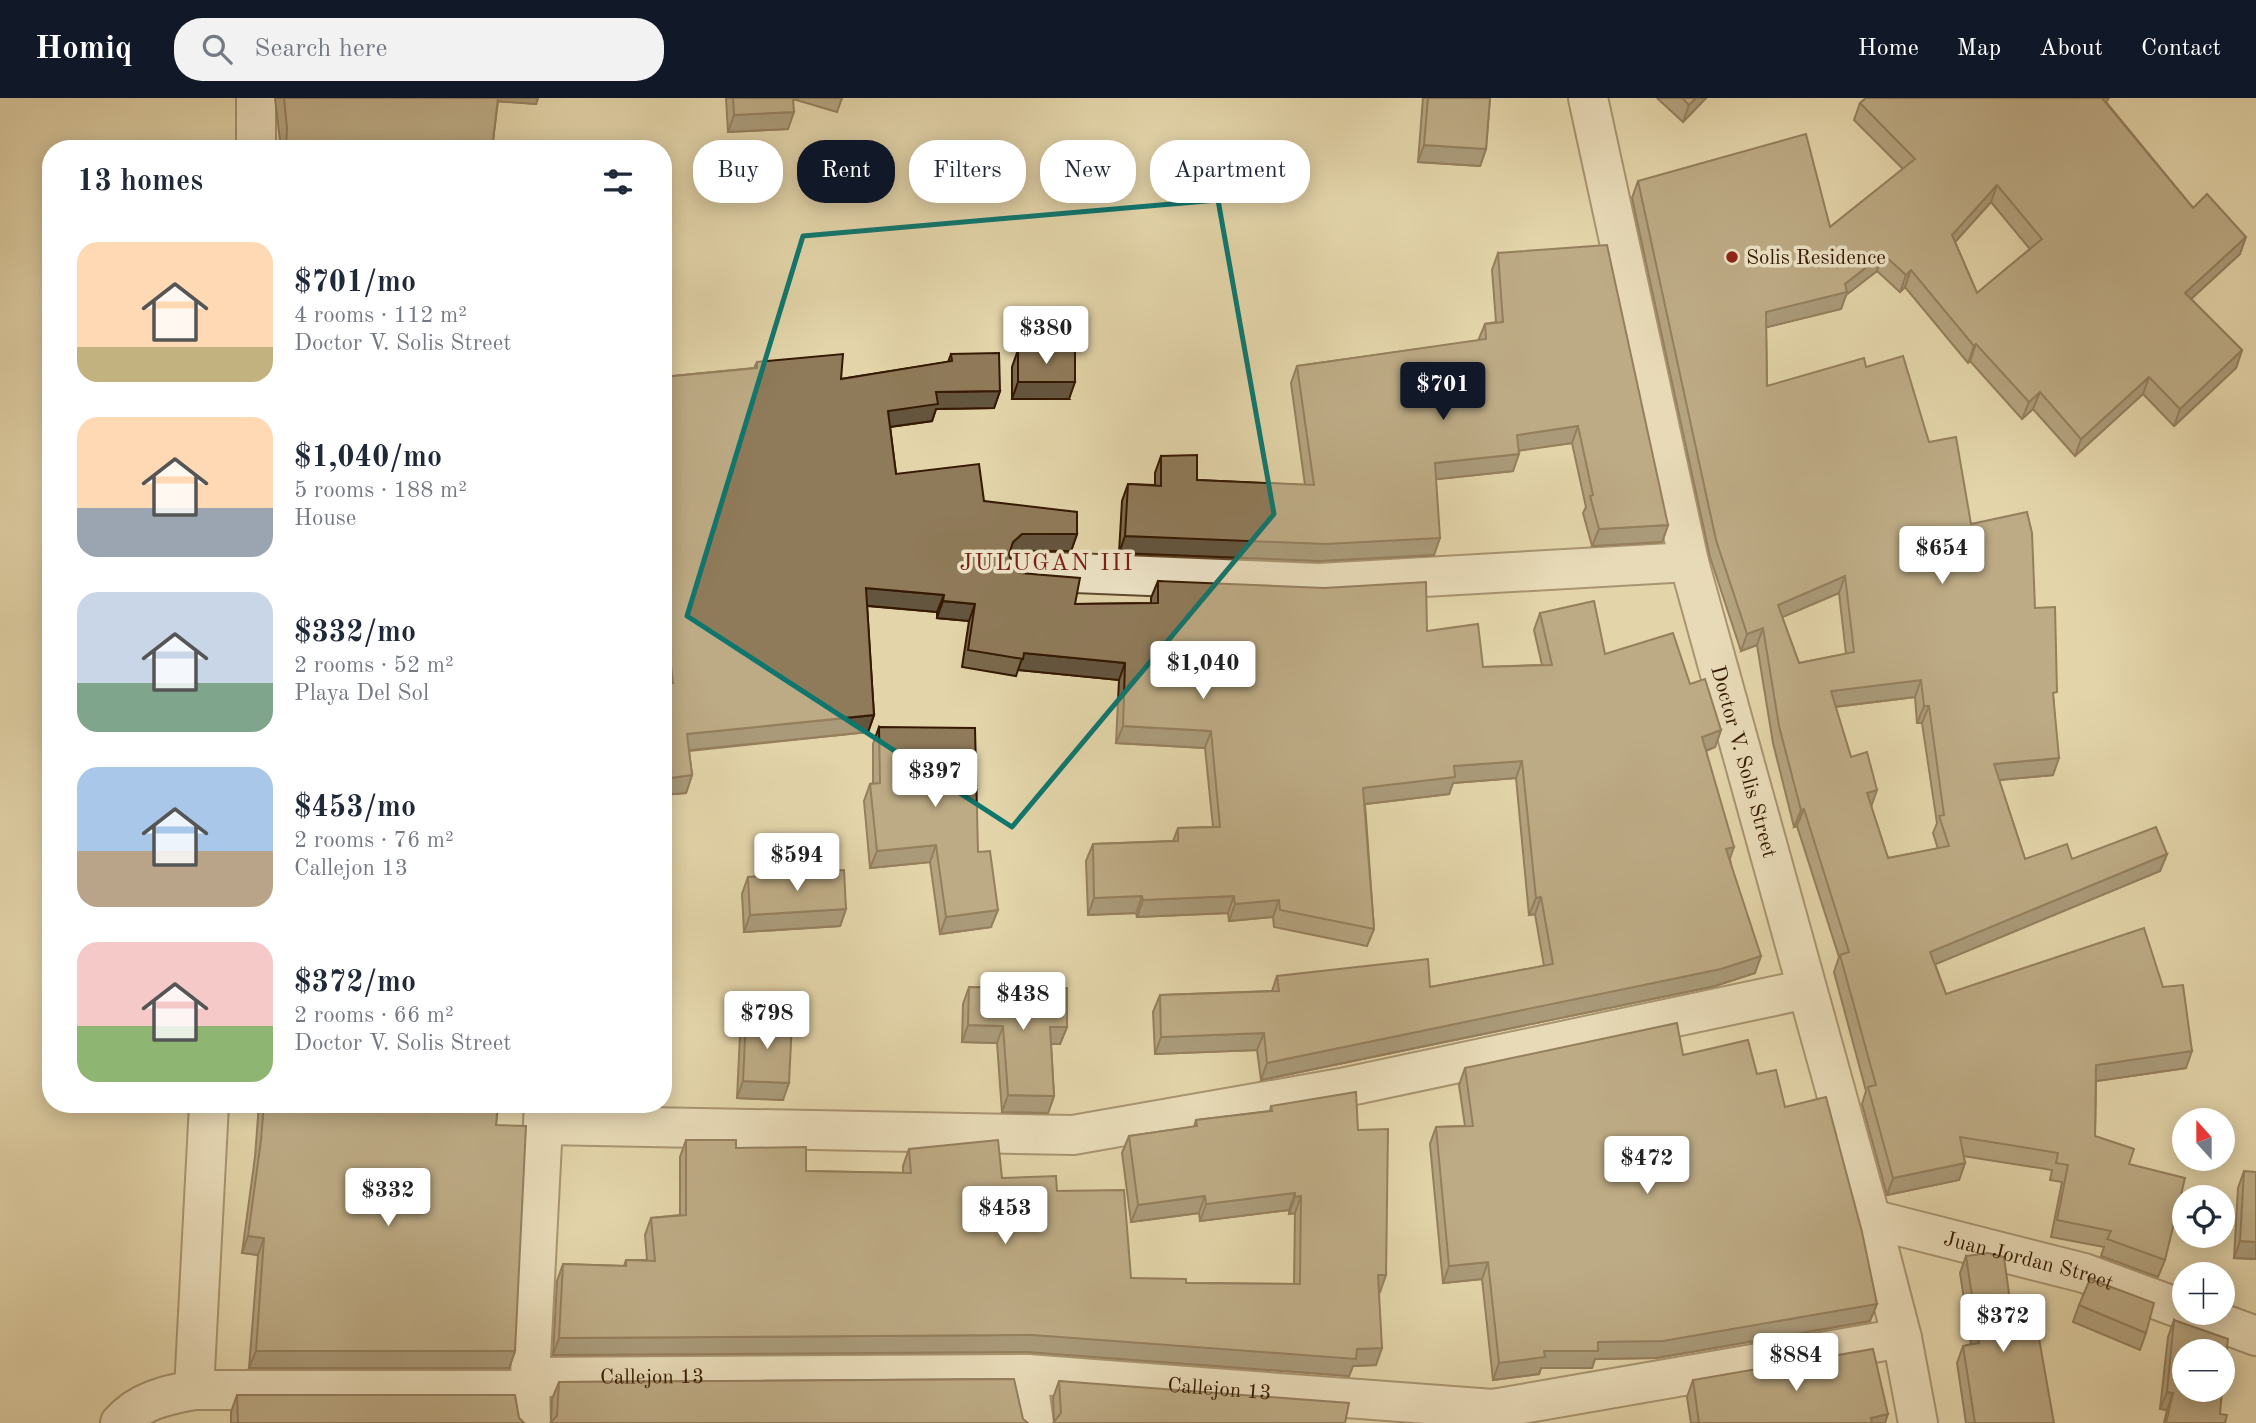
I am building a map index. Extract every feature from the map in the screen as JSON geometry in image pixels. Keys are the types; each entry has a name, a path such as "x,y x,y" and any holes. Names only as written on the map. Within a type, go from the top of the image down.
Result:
{"street":[{"path":"256,98 256,140"},
{"name":"Doctor V. Solis Street","path":"1588,98 1689,562 1871,1219 1902,1338 1918,1423"},
{"path":"1025,571 1319,583 1689,562"},
{"path":"531,1397 544,1115 1073,1135 1341,1088 1807,989"},
{"path":"194,1390 209,1113"},
{"name":"Juan Jordan Street","path":"1871,1219 2084,1273 2172,1306"},
{"path":"2226,1325 2256,1336"},
{"name":"Callejon 13","path":"120,1423 131,1410 163,1396 194,1390 531,1397 1027,1374 1493,1409 1902,1338"},
{"path":"1027,1374 1034,1423"}],"highlighted area":[{"path":"1218,200 1274,514 1012,827 687,616 803,236"}],"building":[{"path":"284,98 498,98 493,140 286,140"},
{"path":"733,98 793,98 794,112 734,115"},
{"path":"1428,98 1490,98 1486,149 1424,145"},
{"path":"1682,98 1696,98 1689,105"},
{"path":"1866,98 2102,98 2193,208 2207,194 2246,237 2185,293 2242,350 2180,409 2149,377 2081,439 2040,392 2029,402 1976,344 1974,346 1911,270 1906,275 1883,254 1845,284 1847,292 1766,312 1767,386 1864,358 1866,367 1903,356 1929,442 1956,437 1971,524 2027,512 2032,533 2035,608 2055,607 2057,692 2053,693 2059,758 1994,764 2025,859 2067,844 2072,859 2156,827 2167,854 1930,952 1946,994 2144,928 2163,987 2183,985 2192,1051 2096,1065 2095,1136 2134,1149 2129,1164 2185,1178 2183,1185 2172,1185 2172,1231 2165,1260 2107,1239 2111,1231 2057,1220 2068,1165 2056,1163 2058,1153 1960,1137 1965,1163 1893,1178 1868,1087 1876,1085 1840,955 1849,952 1804,809 1801,810 1779,726 1763,628 1747,634 1716,540 1638,181 1806,134 1830,227 1915,159 1860,103","holes":["1997,185 2042,239 1977,293 1952,235","1845,576 1854,652 1799,663 1778,605","1921,680 1924,706 1929,706 1944,815 1939,816 1949,846 1888,858 1867,793 1877,790 1867,752 1851,757 1831,691"]},
{"path":"1607,245 1668,525 1599,529 1590,496 1593,495 1578,426 1517,435 1519,454 1435,463 1440,538 1325,544 1125,536 1128,484 1161,486 1161,456 1197,455 1197,480 1314,485 1297,366 1486,339 1485,324 1503,322 1498,253"},
{"path":"1018,350 1075,350 1075,382 1018,382"},
{"path":"999,353 1000,391 936,392 938,404 888,411 896,474 979,464 984,501 1077,512 1077,534 1022,534 1013,542 1009,554 1012,565 1020,573 1080,578 1075,604 1158,603 1158,581 1324,588 1426,582 1427,631 1478,624 1483,667 1552,665 1540,613 1594,601 1605,654 1673,633 1690,684 1705,679 1721,730 1702,737 1734,847 1726,849 1761,956 1721,969 1267,1063 1264,1033 1161,1037 1160,995 1279,991 1277,976 1428,959 1430,987 1553,964 1541,897 1536,898 1522,761 1454,766 1455,777 1363,788 1374,929 1280,910 1279,900 1235,904 1234,896 1143,900 1142,896 1094,898 1093,844 1178,841 1178,828 1220,827 1211,731 1123,726 1125,663 1024,653 1023,659 968,650 975,604 943,601 944,595 866,588 874,715 687,734 692,775 672,778 672,376 757,368 757,362 843,354 841,379 952,361 951,354"},
{"path":"879,727 975,728 978,852 990,851 998,910 946,917 936,845 877,851 870,784 880,783"},
{"path":"844,870 846,909 750,915 748,877"},
{"path":"969,987 1067,988 1067,1027 1050,1027 1054,1096 1008,1095 1003,1026 968,1025"},
{"path":"746,1018 792,1021 789,1083 743,1081"},
{"path":"1677,1023 1683,1055 1748,1040 1757,1074 1776,1070 1785,1107 1826,1097 1862,1232 1877,1304 1663,1341 1598,1342 1598,1351 1544,1351 1545,1357 1499,1363 1488,1262 1449,1266 1436,1127 1473,1126 1465,1068"},
{"path":"1356,1092 1358,1130 1388,1129 1386,1275 1378,1275 1382,1348 1357,1349 1356,1359 1033,1335 559,1338 563,1264 626,1266 626,1260 655,1261 651,1218 686,1215 686,1140 736,1140 736,1148 806,1147 806,1171 911,1173 909,1149 998,1140 1002,1178 1056,1176 1057,1191 1124,1190 1131,1278 1186,1279 1186,1283 1300,1284 1301,1196 1295,1197 1295,1193 1206,1204 1205,1196 1138,1205 1129,1136 1197,1126 1196,1120 1272,1111 1271,1106"},
{"path":"263,1113 497,1113 496,1125 526,1126 515,1351 256,1351 264,1238 248,1236"},
{"path":"2244,1171 2256,1172 2256,1242 2240,1241"},
{"path":"1988,1253 2004,1257 2015,1337 2038,1333 2054,1423 1975,1423 1963,1346 1979,1343 1966,1256"},
{"path":"2090,1279 2154,1303 2146,1333 2079,1305"},
{"path":"2174,1325 2188,1325 2228,1339 2172,1339"},
{"path":"2172,1341 2172,1393 2167,1392"},
{"path":"1873,1349 1888,1414 1871,1418 1872,1423 1699,1423 1693,1380"},
{"path":"1014,1379 1023,1419 1028,1423 550,1423 557,1416 559,1382"},
{"path":"1059,1381 1349,1403 1345,1423 1053,1423 1061,1413"},
{"path":"237,1395 515,1395 519,1418 524,1423 238,1423"},
{"path":"2172,1397 2172,1402 2221,1402 2220,1414 2227,1415 2225,1423 2166,1423"}],"place":[{"name":"Solis Residence","path":"1732,257"}],"district":[{"name":"JULUGAN III","path":"1047,562"}]}
